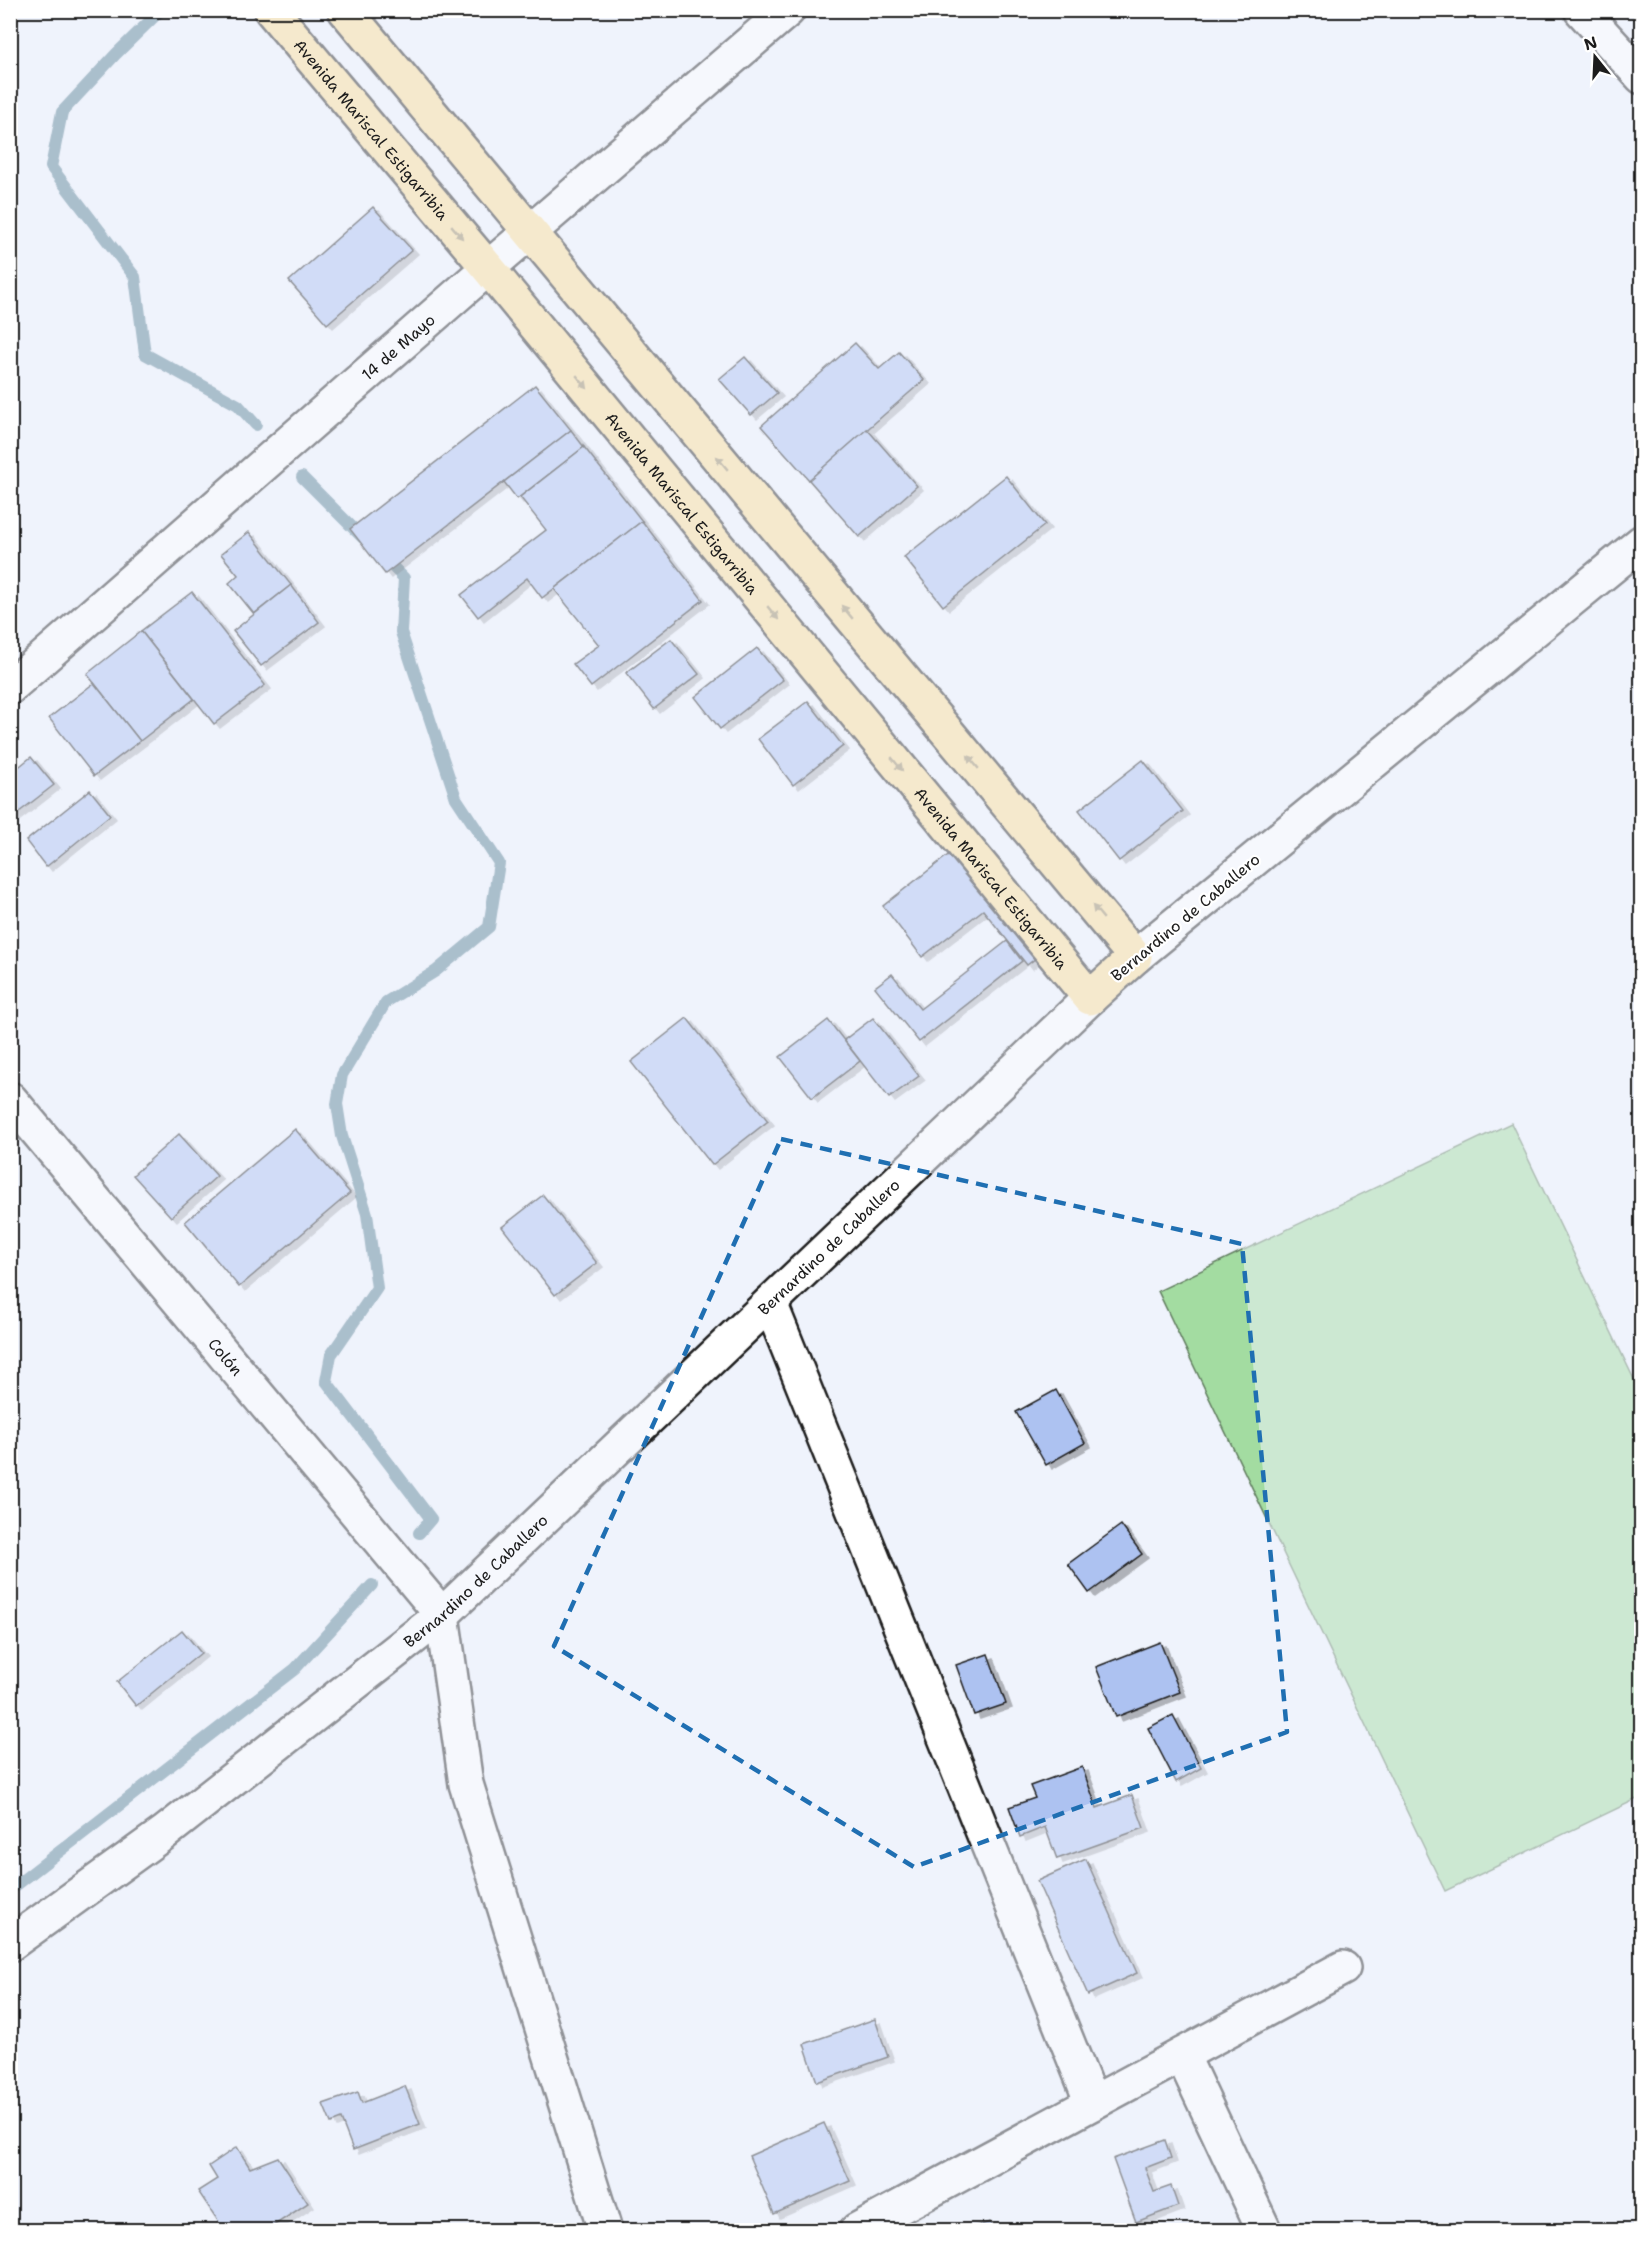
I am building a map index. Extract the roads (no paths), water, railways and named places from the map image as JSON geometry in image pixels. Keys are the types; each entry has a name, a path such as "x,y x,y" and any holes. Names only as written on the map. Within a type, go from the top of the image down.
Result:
{"main road":[{"name":"Avenida Mariscal Estigarribia","path":"271,10 488,268 1090,998"},
{"path":"345,10 1135,957"},
{"name":"Bernardino de Caballero","path":"1090,998 1135,957"}],"street":[{"name":"14 de Mayo","path":"10,687 488,268 788,10"},
{"path":"1581,10 1641,77"},
{"name":"Bernardino de Caballero","path":"1135,957 1641,542"},
{"name":"Bernardino de Caballero","path":"10,1944 164,1833 442,1615 1090,998"},
{"name":"Colón","path":"10,1099 442,1615"},
{"path":"770,1303 1092,2103"},
{"path":"442,1615 466,1784 605,2230"},
{"path":"857,2230 1343,1968"},
{"path":"1182,2055 1264,2230"}],"waterway":[{"path":"161,10 62,112 51,167 135,277 145,354 238,405 256,425"},
{"path":"302,477 363,538"},
{"path":"382,556 404,578 401,632 456,798 499,863 489,927 436,971 386,1002 342,1075 337,1104 342,1136 367,1214 377,1288 331,1355 326,1381 431,1519 419,1533"},
{"path":"10,1890 295,1669 372,1585"}]}
